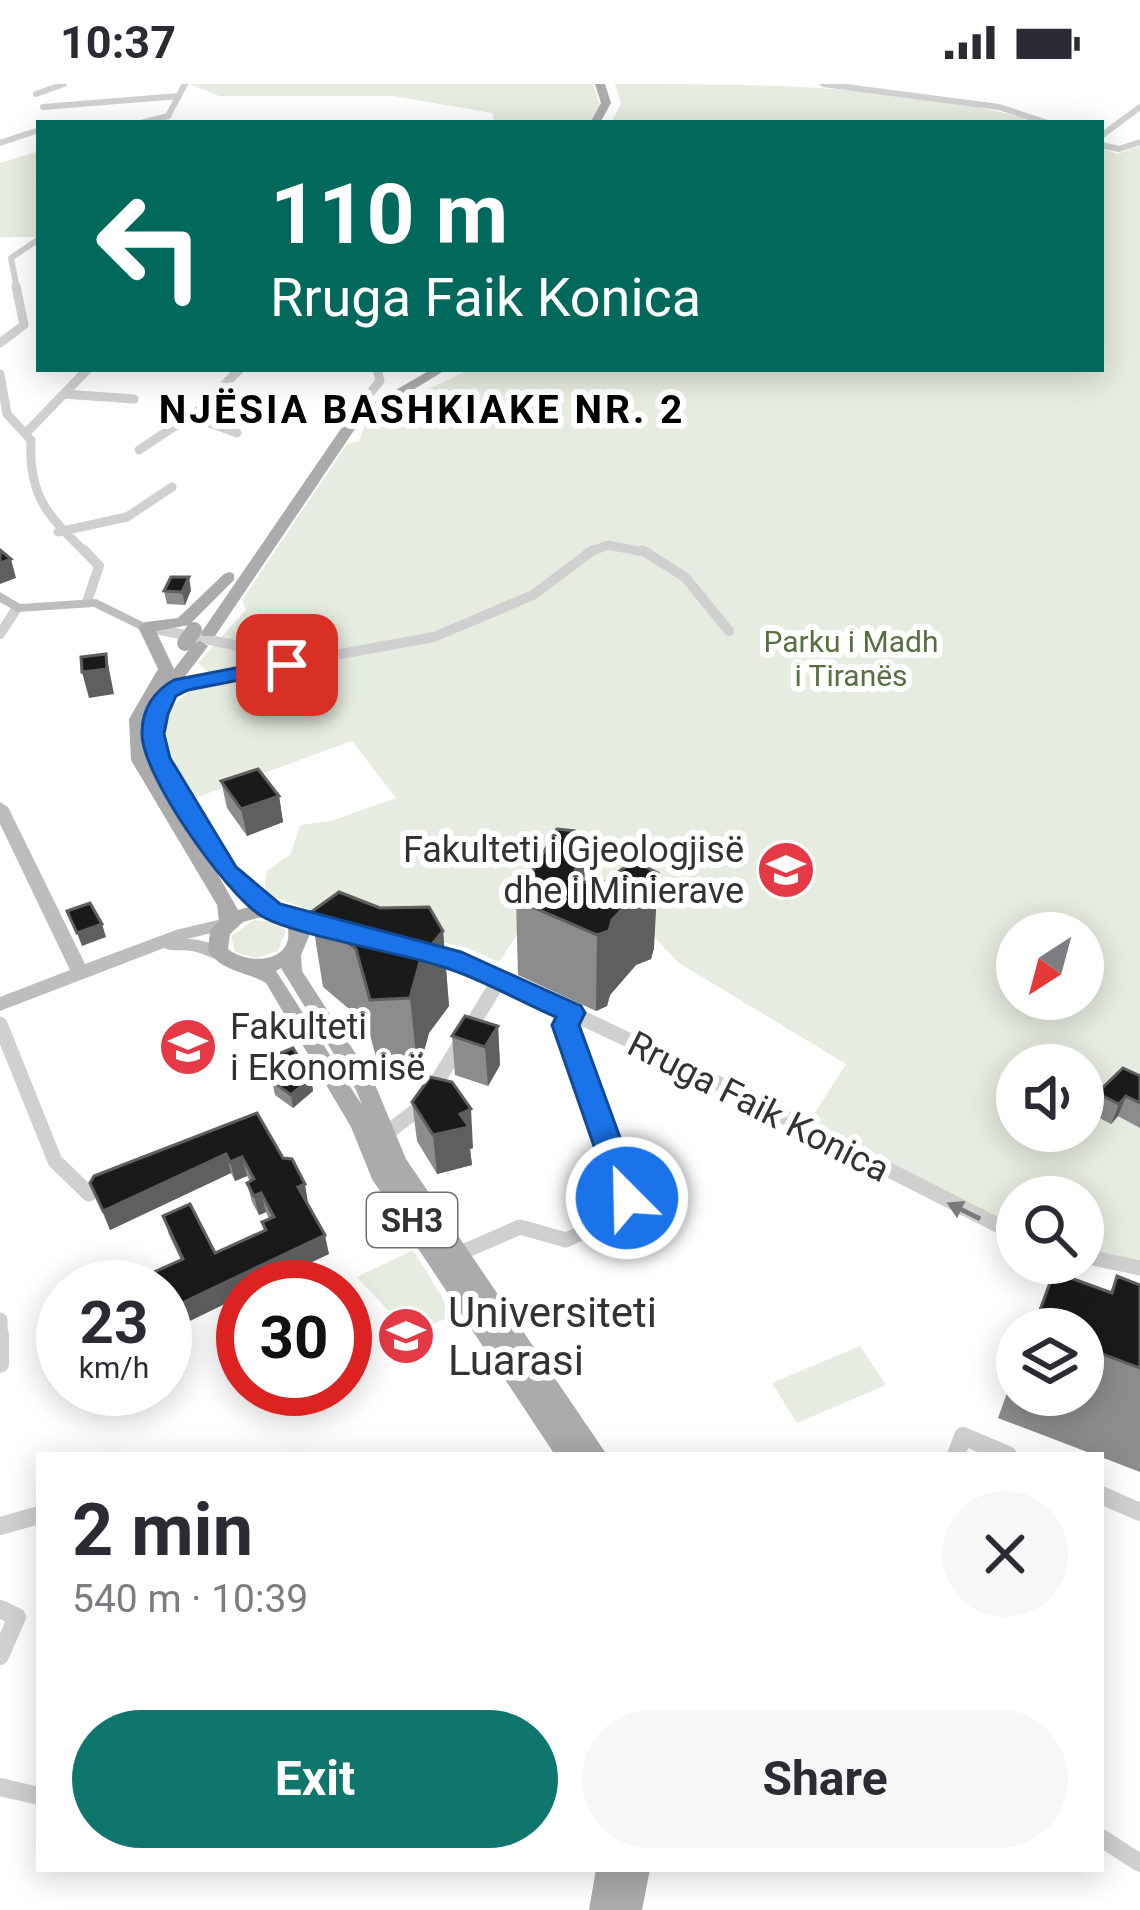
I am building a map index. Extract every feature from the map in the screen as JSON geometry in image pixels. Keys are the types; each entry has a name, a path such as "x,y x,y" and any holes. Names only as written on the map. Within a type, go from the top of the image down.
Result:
{"main road":[{"path":"597,120 606,106 600,84"},
{"path":"607,120 615,104 609,84"},
{"name":"SH3","path":"197,638 230,578 331,430 361,404 420,372"},
{"name":"SH3","path":"228,923 227,905 146,774 137,750 140,710 354,420 436,372"},
{"path":"176,666 146,627 183,622 230,578"},
{"name":"SH3","path":"176,666 154,723 158,758 227,872 298,927 292,972 367,1088 397,1163 591,1452"},
{"path":"222,956 217,938 228,923 276,912"},
{"path":"255,968 294,951"},
{"name":"SH3","path":"222,956 273,978 362,1125 380,1172 568,1452"},
{"path":"605,1910 611,1872"},
{"path":"626,1910 633,1872"}],"street":[{"path":"36,94 64,84"},
{"path":"823,84 999,107 1039,120"},
{"path":"183,90 194,104"},
{"path":"44,107 183,90"},
{"path":"153,120 168,116 183,90"},
{"path":"1104,138 1140,106"},
{"path":"0,143 36,131"},
{"path":"0,133 17,137"},
{"path":"1104,143 1114,149 1140,142"},
{"path":"0,344 24,325 11,258 36,241"},
{"path":"26,433 85,372"},
{"path":"139,450 191,416 237,372"},
{"path":"361,404 380,381 378,372"},
{"path":"0,374 7,414 26,433 37,497 58,532 99,566 87,602"},
{"path":"64,394 134,400"},
{"path":"191,416 237,433"},
{"path":"58,532 127,518 172,487"},
{"path":"167,692 204,679 425,640 538,593 575,555 610,545 636,548 667,562 699,591 729,631"},
{"path":"0,596 17,608"},
{"path":"0,612 87,602 146,627 238,646 250,652 256,670"},
{"path":"0,634 17,608"},
{"path":"176,666 204,679"},
{"path":"0,807 81,974"},
{"path":"276,912 305,919"},
{"path":"0,1004 228,923"},
{"path":"294,951 322,935"},
{"path":"160,946 195,944 222,956"},
{"name":"Rruga Faik Konica","path":"406,947 500,980 572,1013 996,1225"},
{"path":"387,1133 422,1106 500,980"},
{"path":"458,1254 524,1227 556,1240 571,1239 610,1218 626,1202 627,1186 596,1126 566,1033 572,1013"},
{"path":"0,1024 57,1164 88,1194"},
{"path":"1104,1260 1140,1268"},
{"path":"0,1320 0,1364"},
{"path":"957,1452 963,1436 1001,1452"},
{"path":"1104,1496 1140,1512"},
{"path":"0,1526 36,1516"},
{"path":"0,1656 8,1613"},
{"path":"0,1787 36,1791"},
{"path":"1104,1840 1140,1863"}],"green space":[{"path":"190,84 593,84 600,105 591,120 494,120 492,113 393,96 219,96"},
{"path":"615,84 777,86 939,100 1031,120 613,120 621,104"},
{"name":"Parku i Madh i Tiranës","path":"1140,146 1140,1268 1104,1260 1104,1176 996,1176 996,1224 806,1127 846,1064 679,963 616,897 580,878 548,888 499,962 465,947 336,920 264,893 267,871 291,854 300,825 331,821 396,798 352,741 195,798 174,761 166,728 169,714 193,690 217,680 198,663 246,610 242,600 347,444 359,441 367,418 465,372 1104,372 1104,149 1117,154"},
{"path":"36,152 36,237 0,237 0,163"},
{"path":"254,920 276,922 286,930 278,951 256,958 235,952 231,936"},
{"path":"413,1250 453,1315 417,1332 397,1320 372,1293 372,1270"},
{"path":"860,1346 886,1385 797,1423 772,1383"}],"building":[{"path":"171,577 189,577 182,592 164,591"},
{"path":"106,654 107,669 82,672 81,657"},
{"path":"258,769 279,796 241,809 221,781"},
{"path":"557,829 575,831 585,845 573,876 597,888 633,861 658,873 655,884 640,890 612,920 609,931 597,935 516,900"},
{"path":"339,892 380,908 429,907 443,931 421,958 410,998 370,1000 356,949 311,912"},
{"path":"90,903 102,924 77,933 67,911"},
{"path":"465,1016 498,1026 485,1047 452,1036"},
{"path":"293,1048 311,1078 291,1095 272,1081 283,1065 276,1055"},
{"path":"1123,1068 1140,1076 1140,1103 1126,1096 1119,1104 1104,1096 1104,1086"},
{"path":"430,1077 452,1082 471,1109 460,1114 469,1127 433,1135 412,1102"},
{"path":"257,1113 283,1158 292,1159 305,1184 298,1187 325,1235 272,1260 216,1260 216,1287 192,1298 192,1260 181,1260 163,1216 190,1204 215,1253 266,1230 262,1222 274,1217 261,1193 254,1196 247,1183 254,1179 242,1157 230,1162 226,1154 103,1211 90,1183 94,1176"},
{"path":"1117,1276 1140,1285 1140,1368 1104,1355 1104,1308 1041,1308 1050,1284 1087,1284 1112,1293"}],"place":[{"name":"Fakulteti i Gjeologjisë dhe i Minierave","path":"786,870"},
{"name":"Fakulteti i Ekonomisë","path":"188,1047"},
{"name":"Universiteti Luarasi","path":"406,1336"}],"district":[{"name":"NJËSIA BASHKIAKE NR. 2","path":"422,409"}],"route":[{"path":"287,665 182,685 167,692 157,714 153,734 158,758 227,872 272,911 452,959 572,1013 566,1033 596,1126 627,1186 627,1198"}]}
